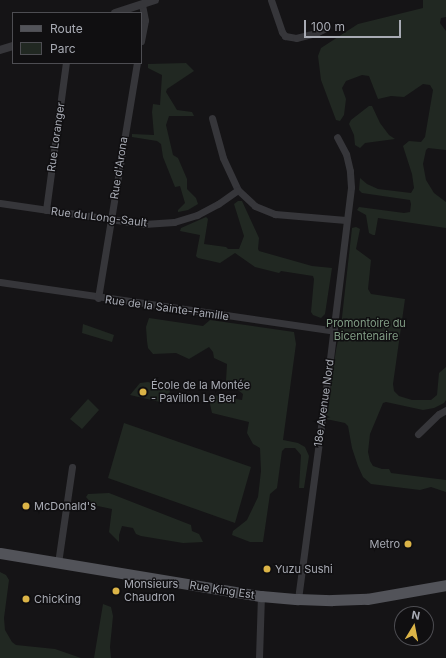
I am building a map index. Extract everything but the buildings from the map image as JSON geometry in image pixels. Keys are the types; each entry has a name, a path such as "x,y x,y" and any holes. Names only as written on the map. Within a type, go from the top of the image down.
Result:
{"main road":[{"name":"Rue King Est","path":"0,553 261,596 298,599 367,599 446,585"}],"street":[{"path":"118,12 155,0"},
{"path":"271,0 282,32 285,36 296,38 316,33 328,27"},
{"path":"142,4 145,20 142,36"},
{"path":"0,50 12,46"},
{"name":"Rue Loranger","path":"46,210 66,64"},
{"name":"Rue d'Arona","path":"98,298 137,64"},
{"path":"212,118 223,158 238,190 255,206 275,214 346,220"},
{"name":"18e Avenue Nord","path":"298,599 334,331 350,187 350,171 346,154 337,137"},
{"name":"Rue du Long-Sault","path":"0,203 144,224 174,222 197,215 218,204 238,190"},
{"name":"Rue de la Sainte-Famille","path":"0,282 98,298 334,331"},
{"path":"418,434 439,414 446,410"},
{"path":"58,563 72,467"},
{"path":"259,658 261,596"}],"green space":[{"path":"423,0 446,0 446,17 441,18 440,23 446,31 446,150 428,148 426,150 423,164 426,180 434,193 446,202 446,228 378,218 375,235 373,235 369,233 366,215 357,210 359,207 404,213 410,212 411,204 410,200 362,193 359,190 360,178 367,184 378,189 411,193 414,188 412,174 403,146 409,141 421,142 425,137 433,90 430,85 423,84 404,97 391,96 378,99 369,76 362,75 346,81 342,88 346,99 344,115 340,121 336,120 321,80 318,56 321,48 358,24 423,8"},
{"path":"186,63 194,71 167,89 166,92 177,110 192,112 194,116 169,116 166,125 173,155 178,158 187,179 187,189 196,198 198,204 188,210 178,212 178,210 185,203 180,186 175,187 163,157 161,144 157,141 132,137 132,134 154,135 152,112 153,104 160,105 162,75 148,68 148,64"},
{"path":"369,106 372,106 380,123 389,135 395,139 365,143 360,148 355,145 354,135 349,124 351,120"},
{"path":"238,201 242,201 259,238 259,251 312,266 332,268 325,314 321,318 313,315 311,312 313,276 281,271 279,273 255,267 235,253 220,263 198,258 196,256 200,235 180,231 181,228 206,217 208,219 204,244 226,247 228,249 239,249 244,236 234,204"},
{"name":"Promontoire du Bicentenaire","path":"356,227 360,229 356,249 371,260 368,289 371,294 405,299 393,384 394,391 399,396 412,400 431,400 437,395 439,373 446,367 446,400 444,403 434,408 423,410 386,402 383,403 370,434 368,452 370,461 373,466 382,469 389,469 391,473 446,480 446,492 431,487 420,490 371,484 363,477 358,466 352,448 348,426 345,423 326,419 341,326 352,228"},
{"path":"149,318 203,326 210,320 294,332 296,344 283,440 298,443 305,447 309,456 304,488 299,488 301,455 295,448 285,448 282,451 277,488 270,494 263,542 250,542 232,535 233,531 247,520 258,497 261,471 260,448 253,444 247,433 249,422 212,413 210,404 214,395 242,400 243,394 226,381 227,364 214,358 213,352 209,347 189,359 176,353 153,354 148,348 147,341 146,327"},
{"path":"83,324 114,335 112,342 82,333"},
{"path":"148,382 169,388 170,392 160,402 130,395 140,383"},
{"path":"88,399 99,410 82,429 70,419"},
{"path":"124,423 251,467 235,523 108,478"},
{"path":"109,493 191,525 192,531 199,534 203,542 183,543 141,536 136,534 133,528 122,526 119,535 119,542 109,532 112,509 93,505 86,497 88,494"},
{"path":"0,572 6,575 9,580 4,618 5,630 12,642 16,645 55,649 81,658 0,658"},
{"path":"103,604 111,607 113,616 110,647 111,658 94,658"}],"place":[{"name":"École de la Montée - Pavillon Le Ber","path":"143,392"},
{"name":"McDonald's","path":"26,506"},
{"name":"Metro","path":"408,544"},
{"name":"Yuzu Sushi","path":"267,569"},
{"name":"Monsieurs Chaudron","path":"116,591"},
{"name":"ChicKing","path":"26,599"}]}
